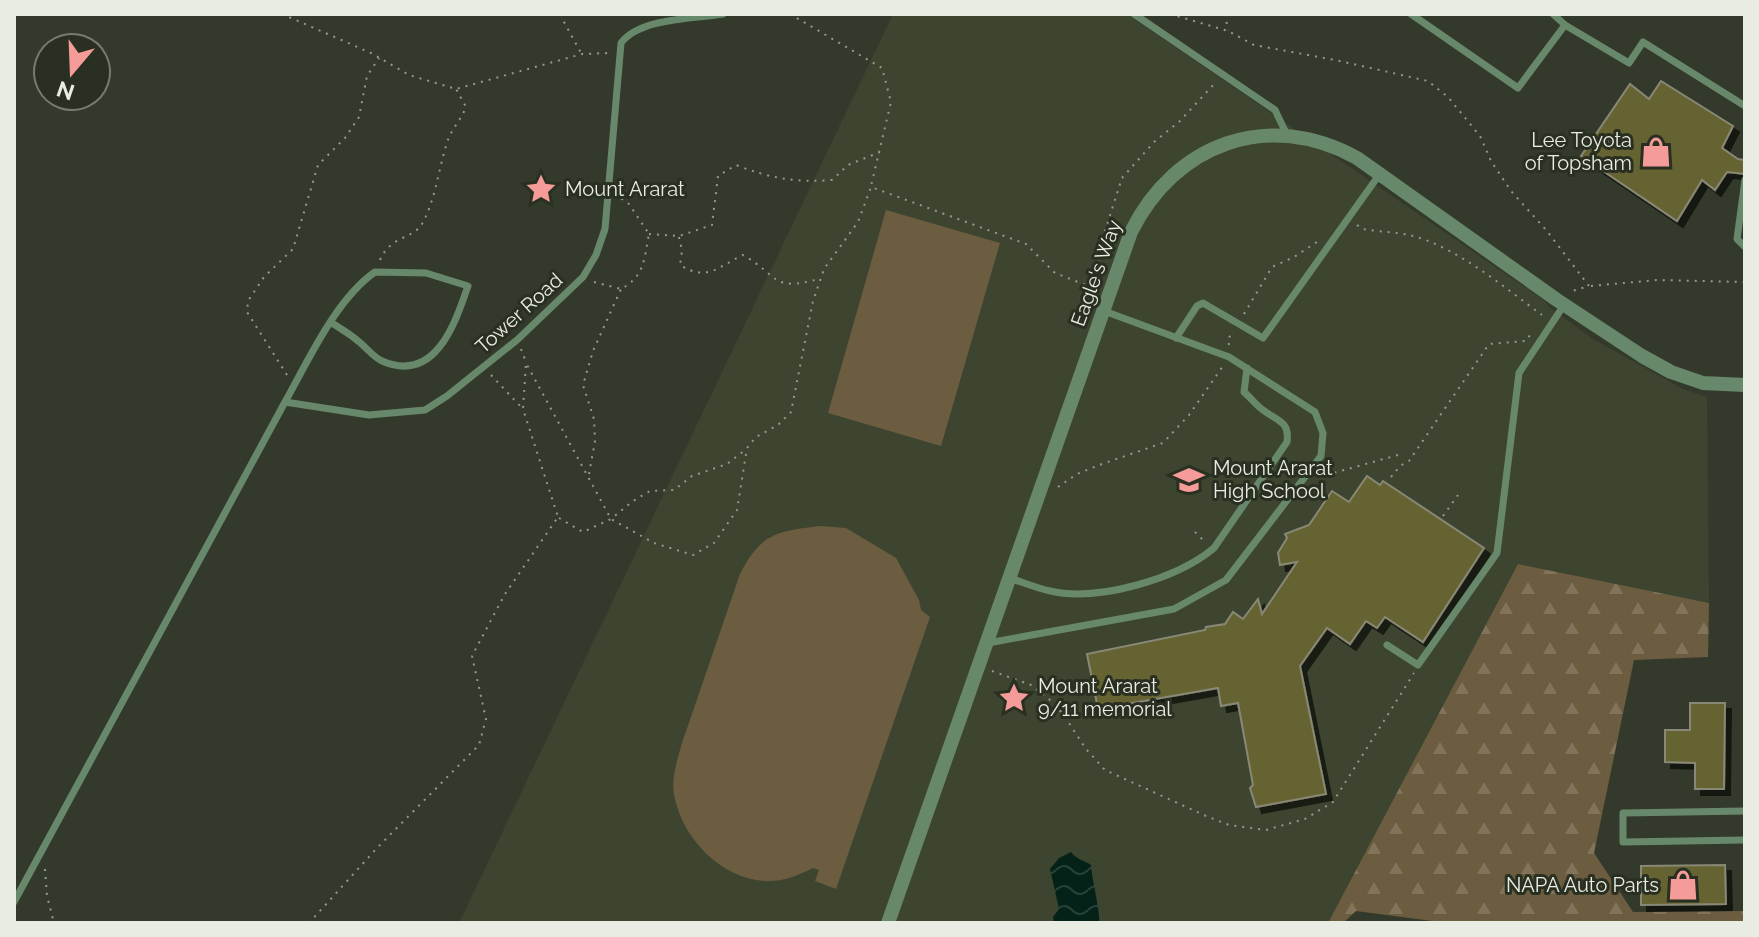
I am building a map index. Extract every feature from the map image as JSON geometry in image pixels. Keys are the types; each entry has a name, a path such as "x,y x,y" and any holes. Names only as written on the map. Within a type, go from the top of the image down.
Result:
{"street":[{"name":"Eagle's Way","path":"888,923 1108,294 1142,211 1168,178 1206,151 1263,135 1287,135 1338,148 1557,307 1671,372 1703,383 1745,385"}],"lane":[{"path":"618,53 628,34 642,26 723,14"},
{"path":"1134,14 1275,110 1287,135"},
{"path":"1411,14 1518,88 1565,25"},
{"path":"1553,14 1565,25 1629,63 1643,42 1745,106"},
{"name":"Tower Road","path":"285,402 369,415 425,410 517,340 583,277 605,229 618,53"},
{"path":"1176,338 1197,306 1203,303 1263,338 1379,175"},
{"path":"1745,180 1737,239 1745,247"},
{"path":"14,902 285,402 332,323 362,281 375,272 426,273 468,286 447,339 436,355 401,366 380,360 332,323"},
{"path":"1387,645 1418,665 1497,553 1519,373 1557,307"},
{"path":"988,643 1174,609 1226,580 1321,456 1323,433 1315,412 1229,357 1103,310"},
{"path":"1009,578 1052,592 1122,589 1173,575 1198,562 1214,548 1287,442 1289,432 1284,422 1261,410 1244,392 1247,368"},
{"path":"1745,811 1623,813 1623,842 1745,840"}],"path":[{"path":"282,14 409,75 456,89 582,54 618,53"},
{"path":"562,14 582,54"},
{"path":"526,363 523,409 558,517 583,532 611,519 650,491 674,490 692,476 727,464 756,437 778,425 791,412 820,279 858,222 871,187 891,102 882,68 790,14"},
{"path":"1170,14 1228,31 1254,45 1428,81 1448,97 1480,136 1491,161 1511,191 1547,231 1589,286"},
{"path":"1225,14 1228,31"},
{"path":"295,385 267,347 247,312 248,301 264,277 293,249 318,165 345,138 359,117 367,76 379,58"},
{"path":"1092,287 1122,178 1223,75"},
{"path":"375,272 383,252 398,238 415,232 421,226 438,180 446,144 453,126 462,119 466,107 456,89"},
{"path":"649,234 679,236 712,225 718,176 736,165 781,180 832,180 848,165 880,152"},
{"path":"871,187 1026,244 1055,273 1108,294"},
{"path":"588,477 595,441 594,419 583,385 593,351 621,289 635,281 644,262 649,234 629,204 608,190"},
{"path":"1349,219 1363,229 1414,236 1447,251 1485,273 1544,316 1557,307 1563,294 1589,286 1657,280 1745,282"},
{"path":"679,236 682,251 680,265 693,273 706,274 743,255 760,264 775,281 795,286 820,279"},
{"path":"1051,492 1077,474 1163,443 1189,415 1229,357 1228,339 1272,267 1320,240"},
{"path":"583,277 621,289"},
{"path":"1391,477 1409,461 1489,344 1526,341 1535,329"},
{"path":"517,340 526,363 611,519 654,543 693,555 714,543 737,510 747,448"},
{"path":"484,367 523,409"},
{"path":"1317,478 1398,455"},
{"path":"1443,516 1458,495"},
{"path":"309,923 377,848 479,745 486,719 472,656 505,594 558,517"},
{"path":"991,670 1031,685 1050,700 1105,770 1229,825 1266,830 1305,819 1333,802 1418,665"},
{"path":"45,869 47,896 54,923"}],"shaded area":[{"name":"Mount Ararat High School","path":"893,14 1127,14 1545,301 1593,339 1683,389 1707,397 1709,603 1518,564 1328,923 459,923"}],"green space":[{"path":"886,210 1000,243 941,446 828,413"},
{"path":"821,526 846,528 896,558 919,600 921,610 930,617 836,889 815,881 819,870 813,868 785,879 766,881 750,879 720,865 707,855 687,829 673,785 682,743 740,574 748,560 772,536"},
{"path":"1518,564 1709,603 1708,657 1634,660 1594,853 1633,912 1745,911 1745,923 1448,923 1356,911 1343,923 1328,923"}],"water":[{"path":"1071,852 1091,865 1099,923 1054,923 1053,917 1059,909 1050,869 1059,858"}],"building":[{"name":"Lee Toyota of Topsham","path":"1661,81 1733,126 1722,148 1745,160 1745,174 1727,172 1715,190 1702,180 1677,221 1581,156 1630,84 1649,99"},
{"name":"Mount Ararat High School","path":"1367,476 1380,485 1383,481 1484,548 1423,642 1385,617 1377,628 1366,621 1350,644 1327,628 1300,666 1326,794 1256,807 1250,788 1253,785 1238,703 1221,706 1218,688 1098,709 1087,654 1205,630 1206,627 1225,624 1233,612 1243,619 1258,599 1262,614 1297,562 1280,565 1278,553 1287,538 1285,534 1309,525 1332,491 1349,502"},
{"path":"1690,703 1725,703 1724,789 1695,789 1695,763 1665,762 1665,730 1690,730"},
{"name":"NAPA Auto Parts","path":"1725,865 1726,904 1641,905 1641,866"}],"place":[{"name":"Lee Toyota of Topsham","path":"1656,152"},
{"name":"Mount Ararat","path":"541,189"},
{"name":"Mount Ararat High School","path":"1189,480"},
{"name":"Mount Ararat 9/11 memorial","path":"1014,698"},
{"name":"NAPA Auto Parts","path":"1683,885"}]}
